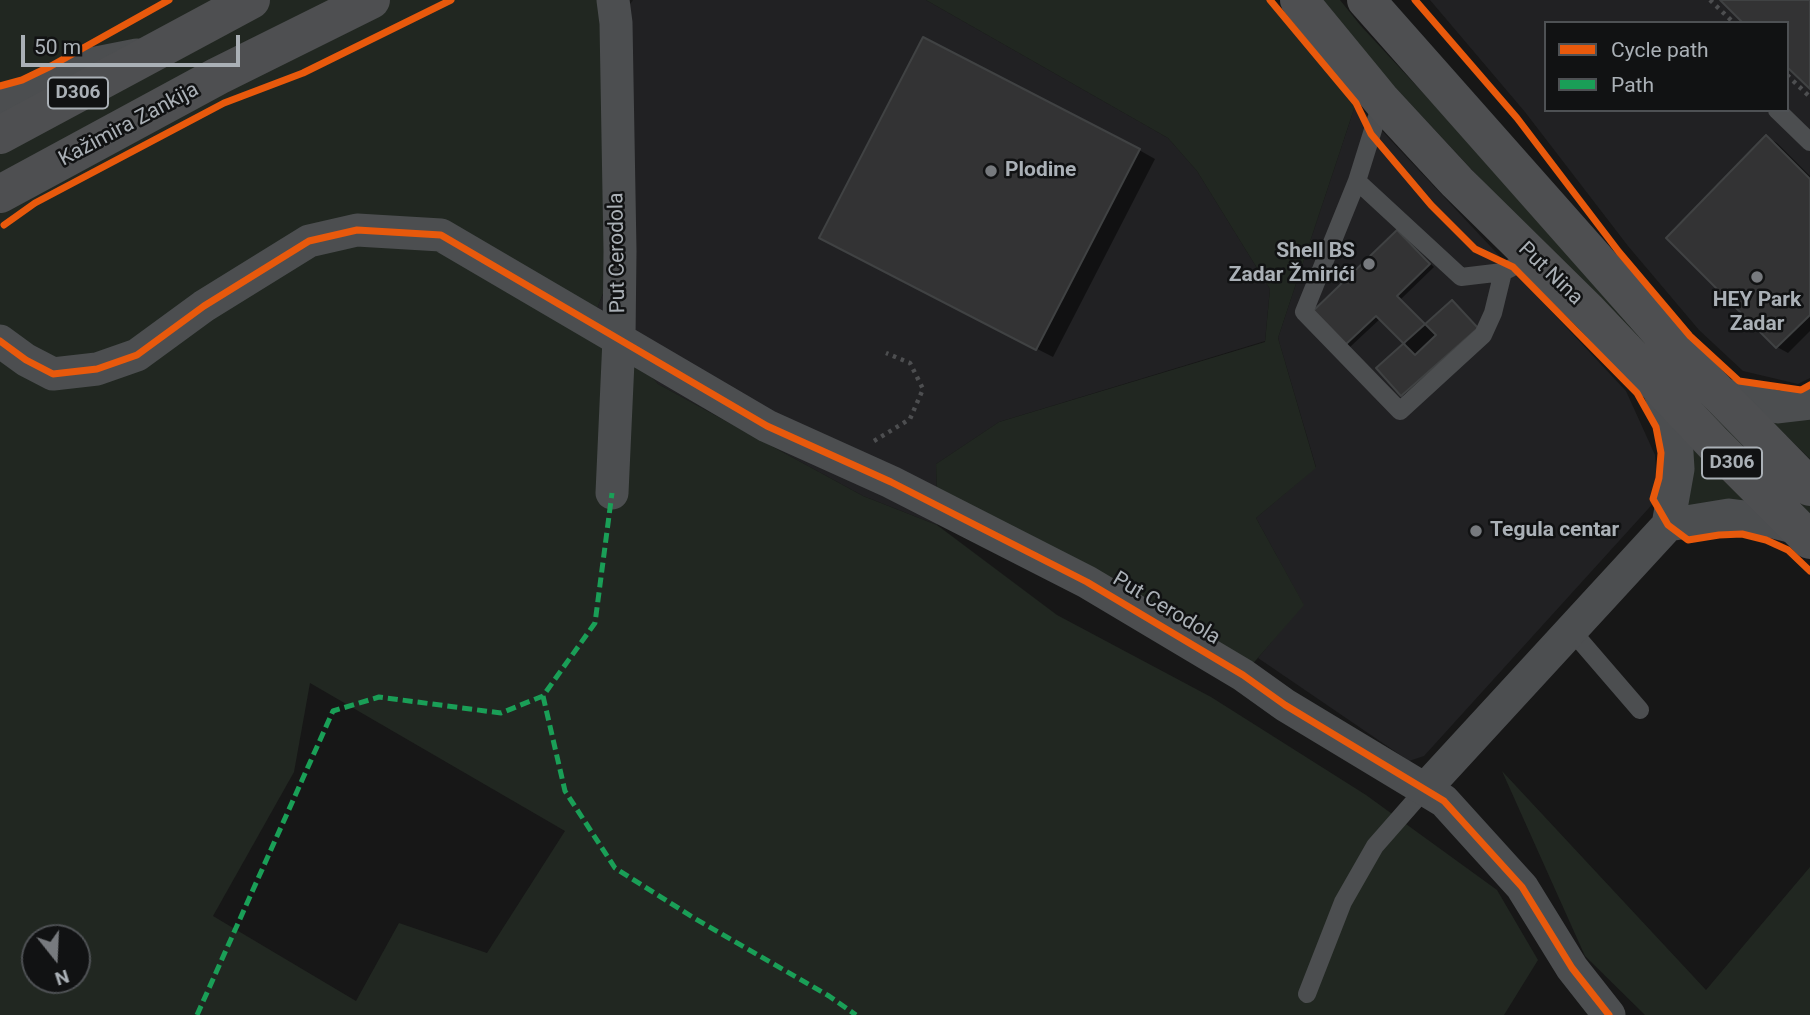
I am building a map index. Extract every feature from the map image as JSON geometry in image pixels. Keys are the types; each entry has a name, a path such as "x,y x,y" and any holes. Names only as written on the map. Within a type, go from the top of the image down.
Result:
{"main road":[{"name":"D306","path":"0,135 251,0"},
{"name":"Kažimira Zankija","path":"0,194 218,76 371,0"},
{"name":"Put Nina","path":"1299,0 1382,100 1457,182 1517,265 1588,311 1804,534"},
{"name":"Put Nina","path":"1366,0 1667,340 1810,487"}],"street":[{"name":"Put Cerodola","path":"613,0 616,23 620,338 767,426 891,482 1087,582 1444,801 1522,887 1572,968 1609,1015"},
{"path":"0,104 25,95 81,66 156,51"},
{"path":"1,342 26,360 53,374 97,369 137,355 204,306 309,241 357,230 441,235 620,338 612,493"},
{"path":"1425,789 1668,525 1678,470 1675,436 1656,383"},
{"path":"1717,393 1778,407 1810,404"},
{"path":"1668,525 1729,515 1761,519 1804,534"}],"lane":[{"path":"1382,100 1357,181 1304,312 1400,411 1483,335 1517,265"},
{"path":"1779,112 1810,142"},
{"path":"1357,181 1461,277 1517,265"},
{"path":"1572,630 1640,710"},
{"path":"1307,994 1343,902 1375,846 1425,789"}],"path":[{"path":"1710,0 1732,21"},
{"path":"1789,77 1810,97"},
{"path":"863,441 877,441 910,419 923,389 910,363 886,353"}],"shaded area":[{"path":"0,0 602,0 620,251 596,311 658,384 863,496 937,525 1057,615 1211,697 1366,795 1497,890 1538,960 1504,1015 0,1015","holes":["310,683 565,831 487,953 399,923 356,1001 213,916 294,772"]},
{"path":"633,0 926,0 1168,138 1197,171 1270,289 1265,341 999,422 936,464 937,525 863,496 658,384 596,311 620,251 616,23"},
{"path":"926,0 1270,0 1356,103 1278,338 1316,468 1256,518 1304,605 1243,675 937,506 936,464 999,422 1265,342 1270,289 1197,171 1168,138"},
{"path":"1314,0 1340,0 1438,109 1810,502 1810,525 1606,314"},
{"path":"1430,0 1810,0 1810,378 1798,384 1743,371 1699,330 1628,246 1525,112"},
{"path":"1356,103 1626,391 1655,455 1658,498 1424,756 1409,761 1258,658 1303,604 1256,518 1316,467 1278,338"},
{"path":"1810,416 1810,459 1769,419"},
{"path":"1691,447 1748,502 1680,513"},
{"path":"1502,771 1706,990 1810,867 1810,1015 1645,1015 1585,956"}],"building":[{"path":"1720,0 1810,0 1810,89 1789,69 1789,21 1741,21"},
{"name":"Plodine","path":"923,37 1140,149 1036,350 819,238"},
{"name":"HEY Park Zadar","path":"1766,135 1810,179 1810,315 1776,348 1666,238"},
{"path":"1397,230 1430,264 1397,296 1436,335 1415,355 1376,316 1344,346 1312,312"},
{"path":"1452,300 1478,328 1401,396 1376,368"}],"marked path":[{"path":"197,1015 333,711 379,697 501,713 543,696 595,623 612,493"},
{"path":"543,696 565,791 615,868 694,918 829,996 856,1015"}],"cycle path":[{"path":"0,86 22,80 51,66 169,0"},
{"path":"4,225 35,203 224,103 303,73 451,0"},
{"path":"1270,0 1356,103 1371,134 1431,205 1475,249 1513,267 1637,393 1656,427 1661,453 1659,478 1653,499 1668,525 1688,540 1742,534 1766,540 1788,550 1810,571"},
{"path":"1415,0 1517,118 1619,252 1690,336 1739,381 1801,390 1810,385"},
{"path":"0,341 26,360 53,374 97,369 137,355 204,306 309,241 357,230 441,235 767,426 891,482 1087,582 1243,675 1285,705 1444,801 1522,887 1572,968 1609,1015"}],"place":[{"name":"Plodine","path":"991,171"},
{"name":"Shell BS Zadar Žmirići","path":"1369,264"},
{"name":"HEY Park Zadar","path":"1757,277"},
{"name":"Tegula centar","path":"1476,531"}]}
